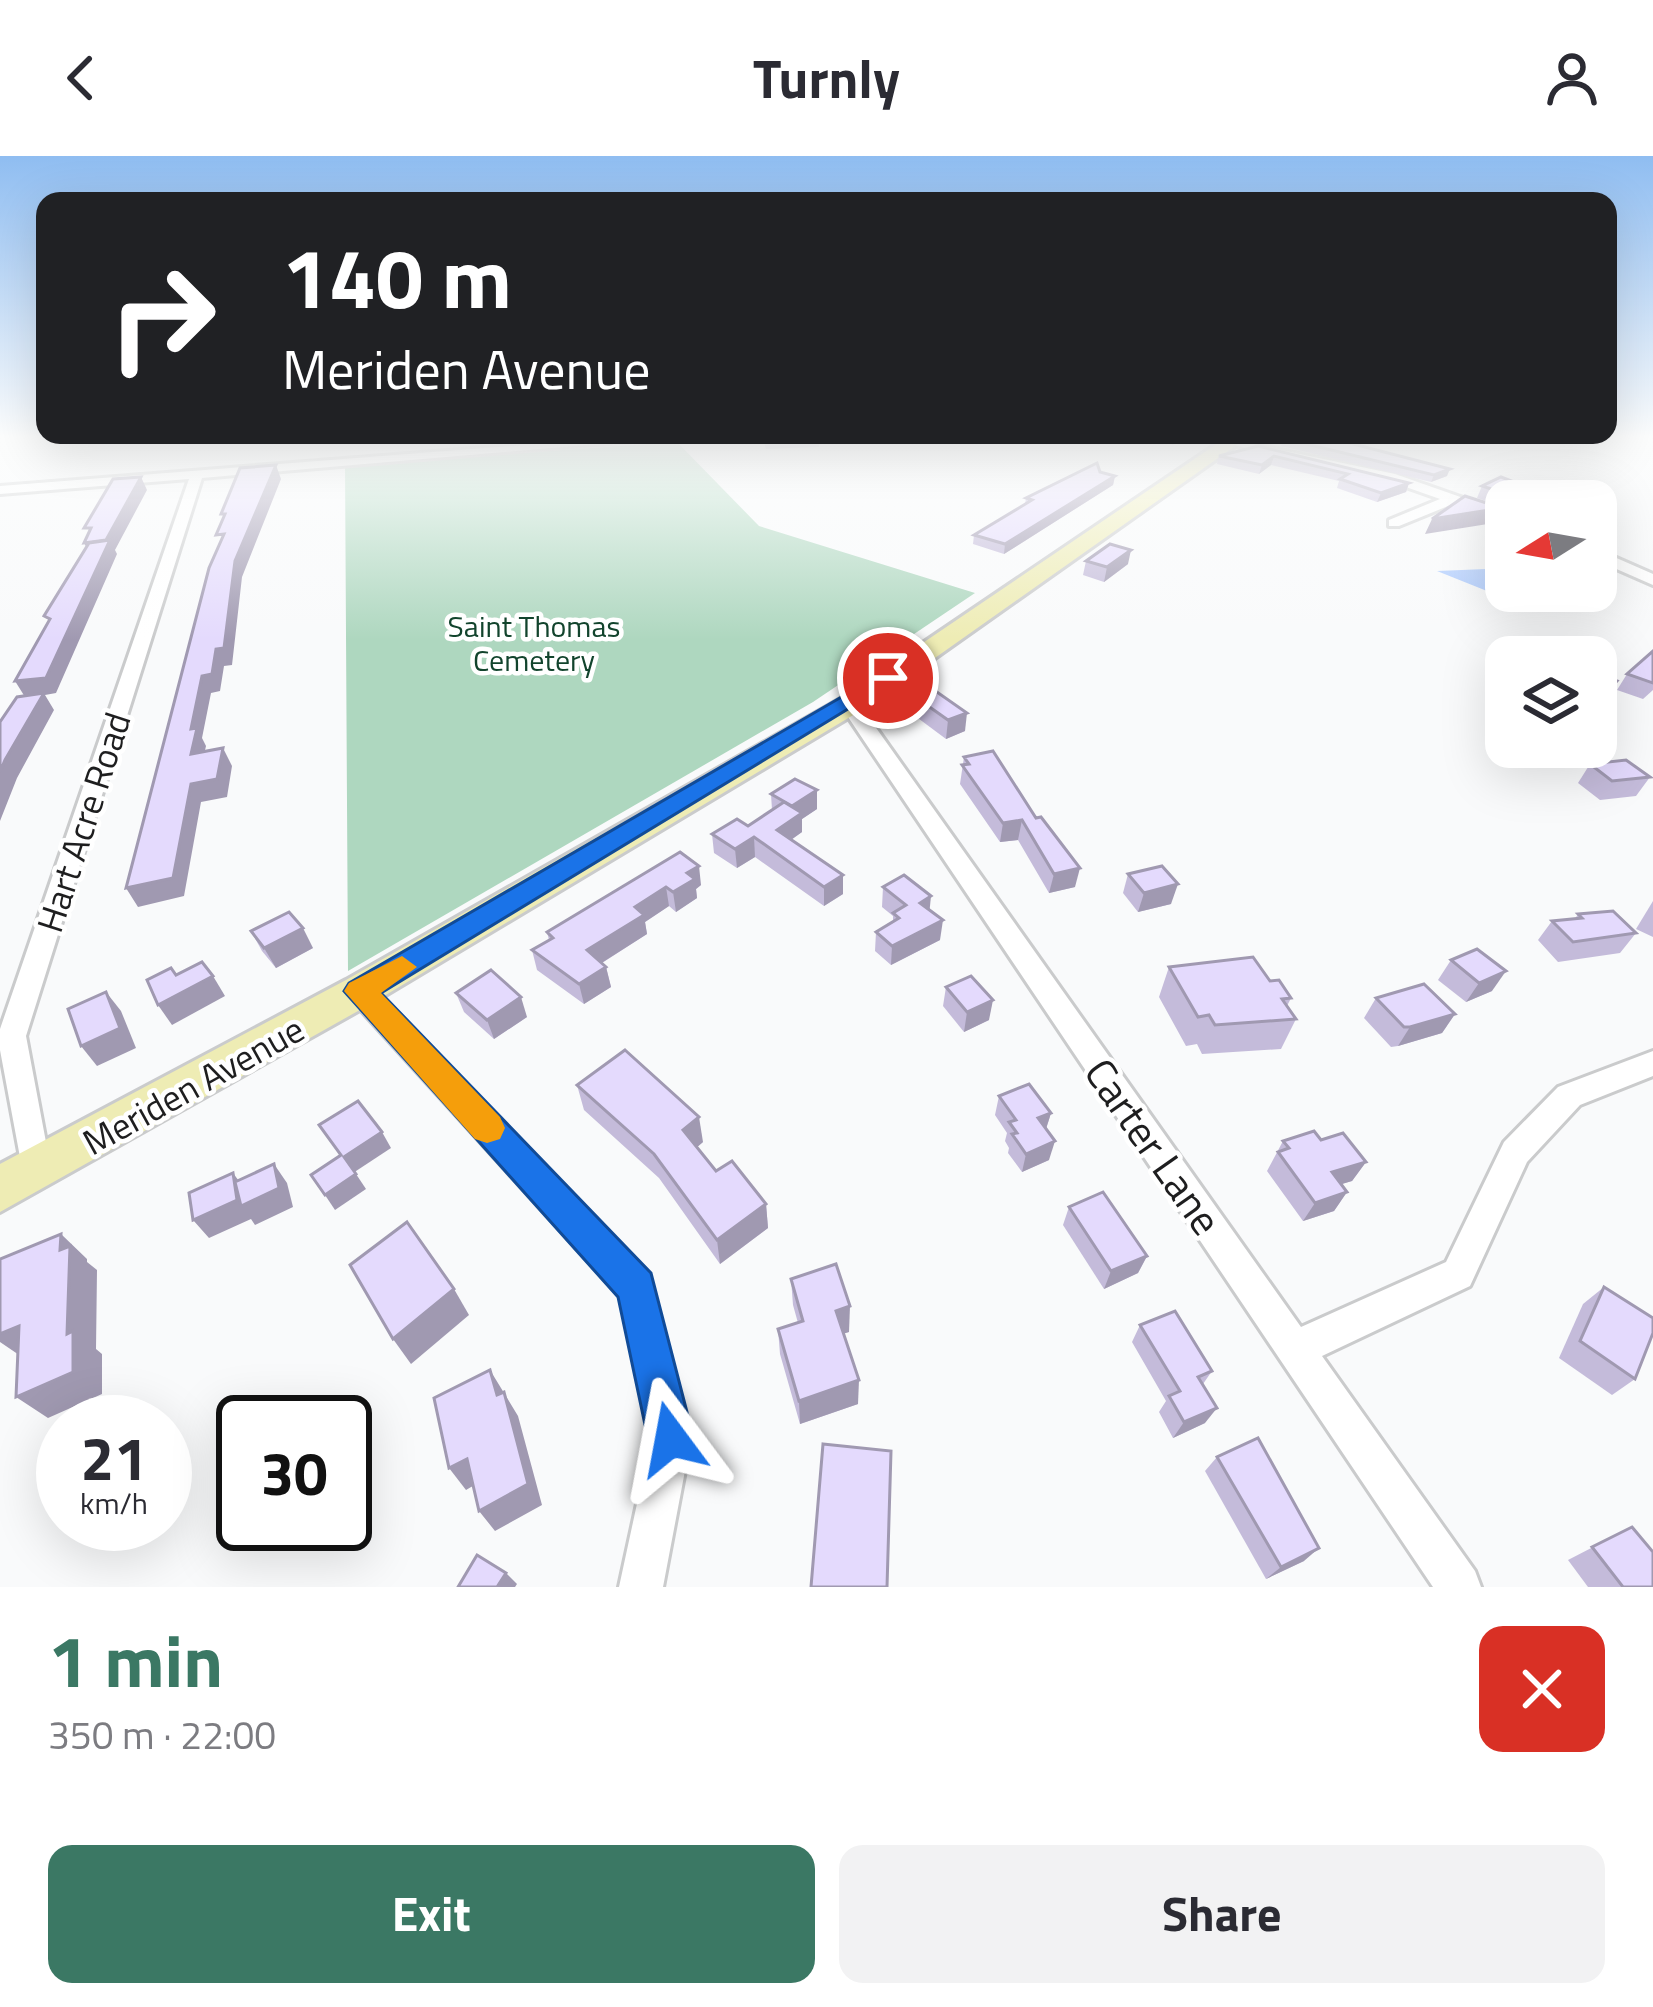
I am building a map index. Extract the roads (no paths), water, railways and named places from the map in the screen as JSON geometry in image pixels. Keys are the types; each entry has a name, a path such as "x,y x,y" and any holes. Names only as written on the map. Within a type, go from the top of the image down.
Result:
{"main road":[{"name":"Meriden Avenue","path":"0,1189 36,1174 360,991 850,705 1139,506"}],"street":[{"name":"Hart Acre Road","path":"36,1174 12,1036 187,506"},
{"path":"1394,523 1437,506"},
{"path":"1617,564 1653,580"},
{"name":"Carter Lane","path":"850,705 1459,1587"},
{"path":"360,991 636,1287 671,1439 641,1587"},
{"path":"1294,1350 1458,1274 1515,1152 1569,1096 1653,1063"}],"water":[{"path":"1485,569 1485,590 1437,571"}],"park label":[{"name":"Saint Thomas Cemetery","path":"534,643"}]}
